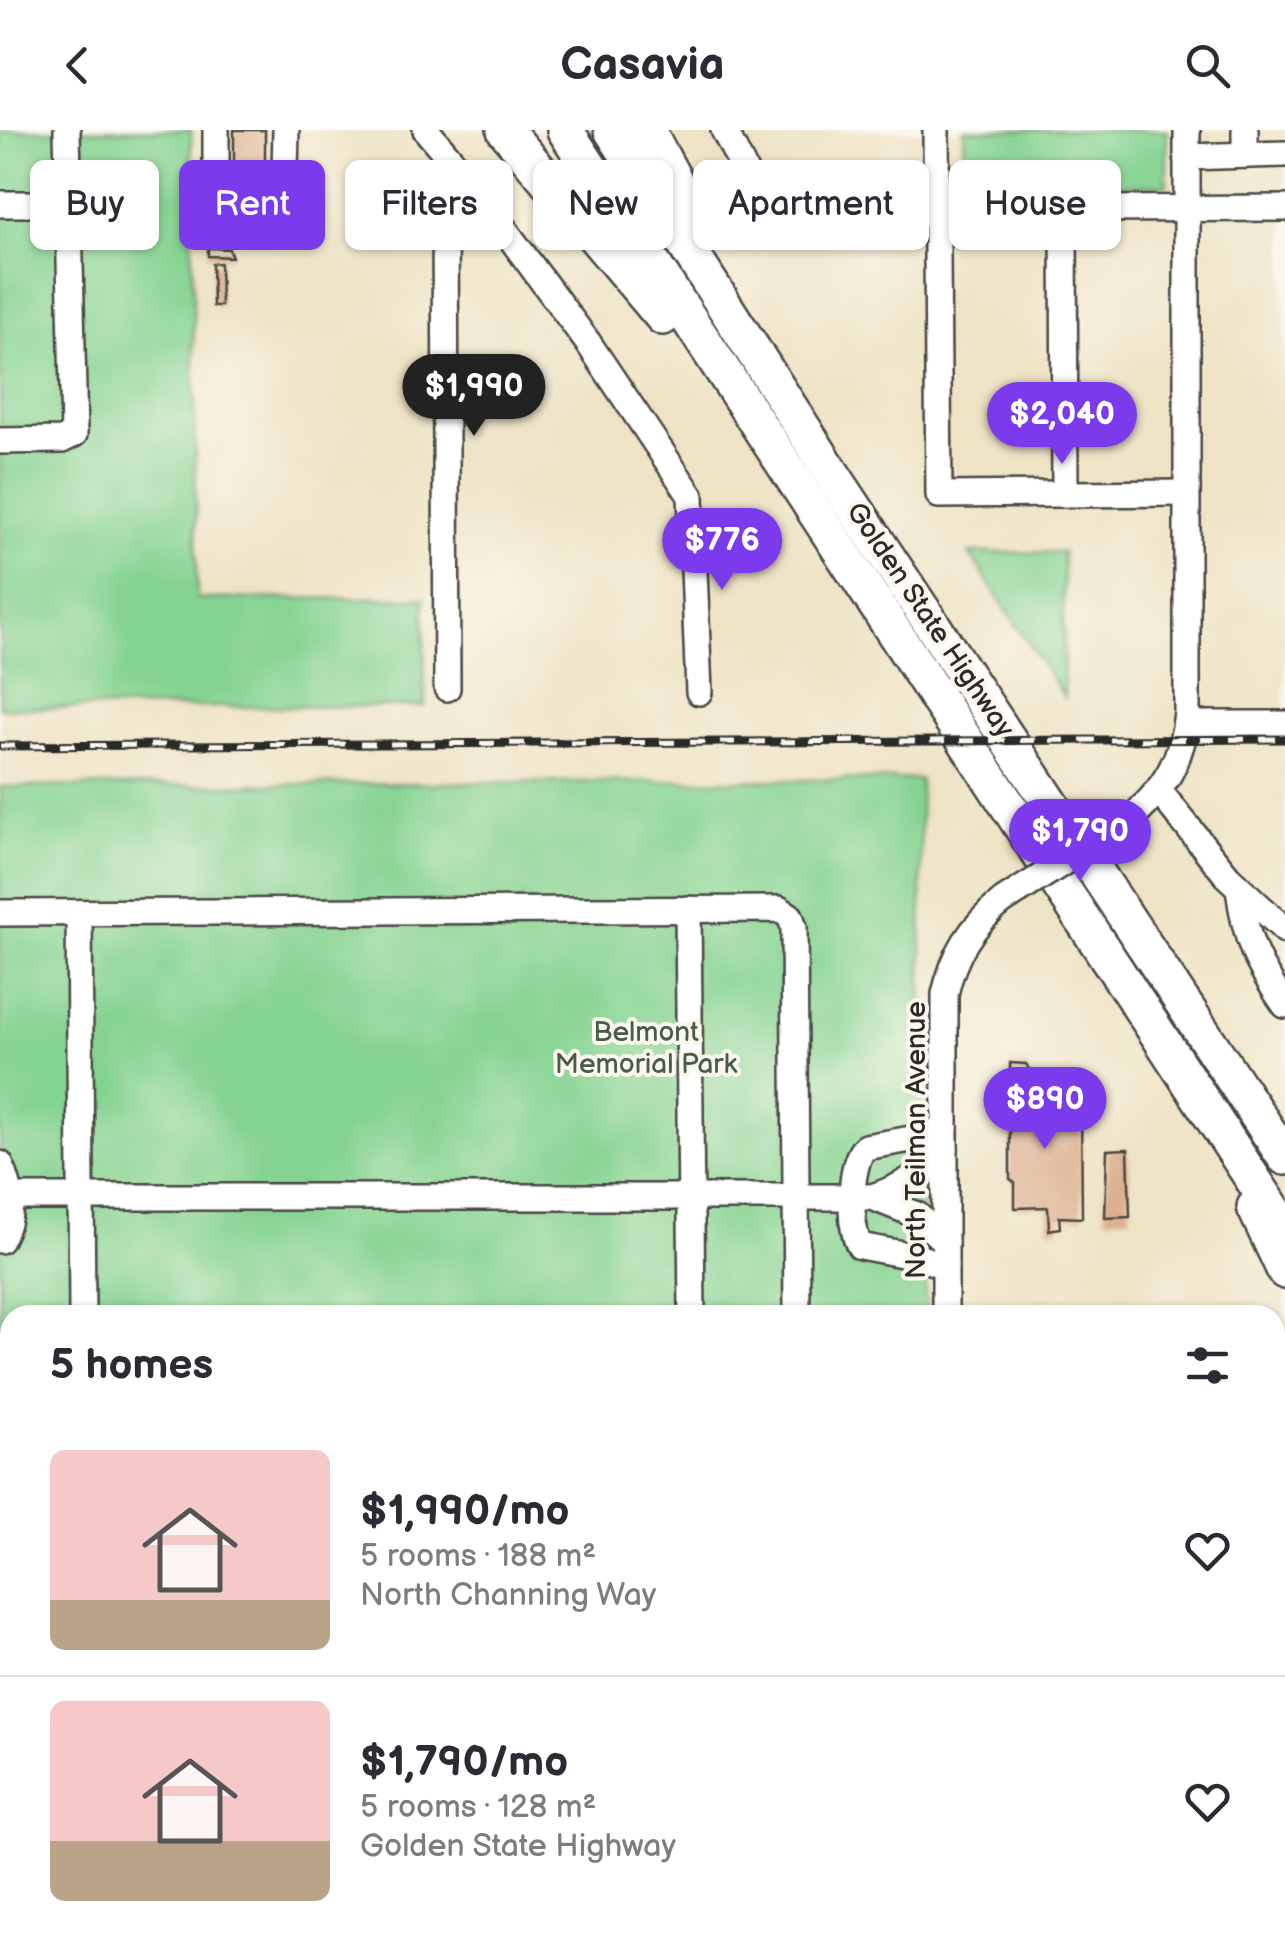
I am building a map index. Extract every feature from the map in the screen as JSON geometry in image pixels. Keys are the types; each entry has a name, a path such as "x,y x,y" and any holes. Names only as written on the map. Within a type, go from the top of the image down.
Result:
{"highway":[{"path":"505,130 779,458"},
{"name":"Golden State Highway","path":"565,130 1285,1228"},
{"name":"Golden State Highway","path":"612,130 836,480 1285,1157"},
{"path":"647,130 836,480"},
{"path":"1180,996 1285,1145"},
{"path":"1225,1138 1285,1271"}],"street":[{"path":"67,130 67,160"},
{"path":"216,130 216,181 226,194 268,192 280,187 285,172 286,130"},
{"path":"426,130 451,160"},
{"path":"724,130 766,211 949,210"},
{"path":"936,130 939,495 1186,493"},
{"name":"North Teilman Avenue","path":"945,1305 944,1017 956,958 976,926 1003,901 1128,821 1158,792 1181,751 1186,718 1187,130"},
{"path":"1187,156 1245,143 1285,154"},
{"path":"0,204 30,204"},
{"path":"1121,209 1285,208"},
{"path":"513,241 589,344 691,496 699,692"},
{"path":"0,440 62,440 74,434 69,250"},
{"path":"445,250 447,688"},
{"path":"1064,250 1065,494"},
{"path":"1186,718 1285,724"},
{"path":"1158,792 1239,888 1285,930"},
{"path":"1239,888 1243,922 1258,967 1285,1006"},
{"path":"688,909 692,1305"},
{"path":"0,912 779,910 790,916 794,927 798,1305"},
{"path":"78,913 82,1305"},
{"path":"944,1138 917,1138 865,1147 854,1165 863,1197 854,1237 860,1246 918,1256 945,1254"},
{"path":"11,1197 863,1197 909,1183 924,1172 944,1138"},
{"path":"0,1164 11,1197 10,1217 0,1240"},
{"path":"863,1197 917,1215 945,1254"}],"green space":[{"path":"0,130 191,130 191,160 179,160 179,250 193,250 197,599 424,598 425,706 0,708"},
{"path":"964,130 1167,130 1167,185 1121,185 1121,160 964,160"},
{"path":"1063,552 1063,571 1064,697 969,553"},
{"name":"Belmont Memorial Park","path":"920,779 926,1305 0,1305 0,787"}],"building":[{"path":"234,130 265,130 265,160 234,160"},
{"path":"208,250 229,250 232,257 208,256"},
{"path":"220,263 221,306 213,306 212,264"},
{"path":"1010,1063 1026,1064 1030,1071 1032,1105 1081,1106 1082,1218 1059,1217 1060,1228 1049,1230 1048,1207 1015,1208 1015,1183 1010,1179"},
{"path":"1128,1149 1130,1217 1105,1218 1107,1150"}],"railway":[{"path":"0,746 1285,739"}]}
